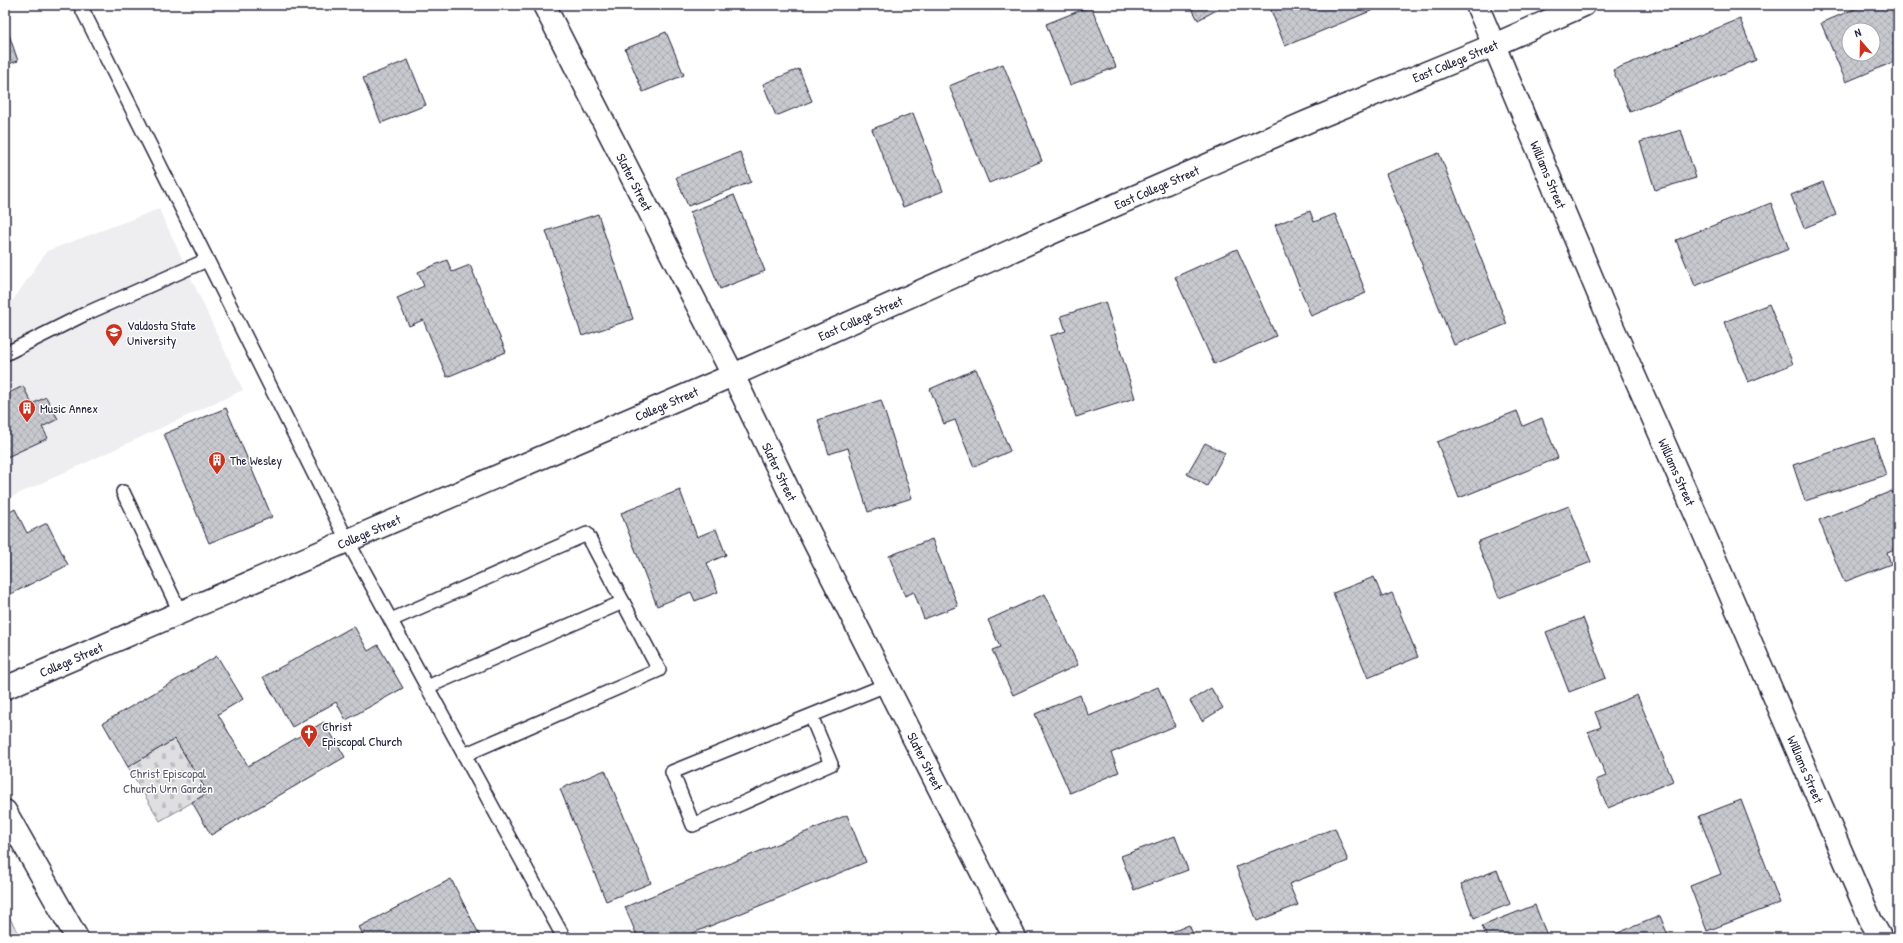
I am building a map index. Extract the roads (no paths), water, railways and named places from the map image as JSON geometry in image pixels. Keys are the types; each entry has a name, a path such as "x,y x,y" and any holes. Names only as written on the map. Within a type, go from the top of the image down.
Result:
{"street":[{"name":"Slater Street","path":"544,5 733,375 796,506 1015,938"},
{"name":"Williams Street","path":"1477,5 1607,314 1872,921 1881,938"},
{"name":"East College Street","path":"733,375 1309,121 1494,45 1584,5"},
{"name":"College Street","path":"5,688 733,375"},
{"path":"5,811 77,938"}],"lane":[{"path":"80,5 347,540 564,938"},
{"path":"5,354 85,314 207,260"},
{"path":"123,492 180,612"},
{"path":"391,620 587,534 659,670 464,755"},
{"path":"427,687 623,602"},
{"path":"811,716 831,764 693,825 672,772 886,685"}],"place":[{"name":"Valdosta State University","path":"114,347"},
{"name":"Music Annex","path":"27,423"},
{"name":"The Wesley","path":"217,475"},
{"name":"Christ Episcopal Church","path":"309,748"}],"park label":[{"name":"Christ Episcopal Church Urn Garden","path":"168,780"}]}
